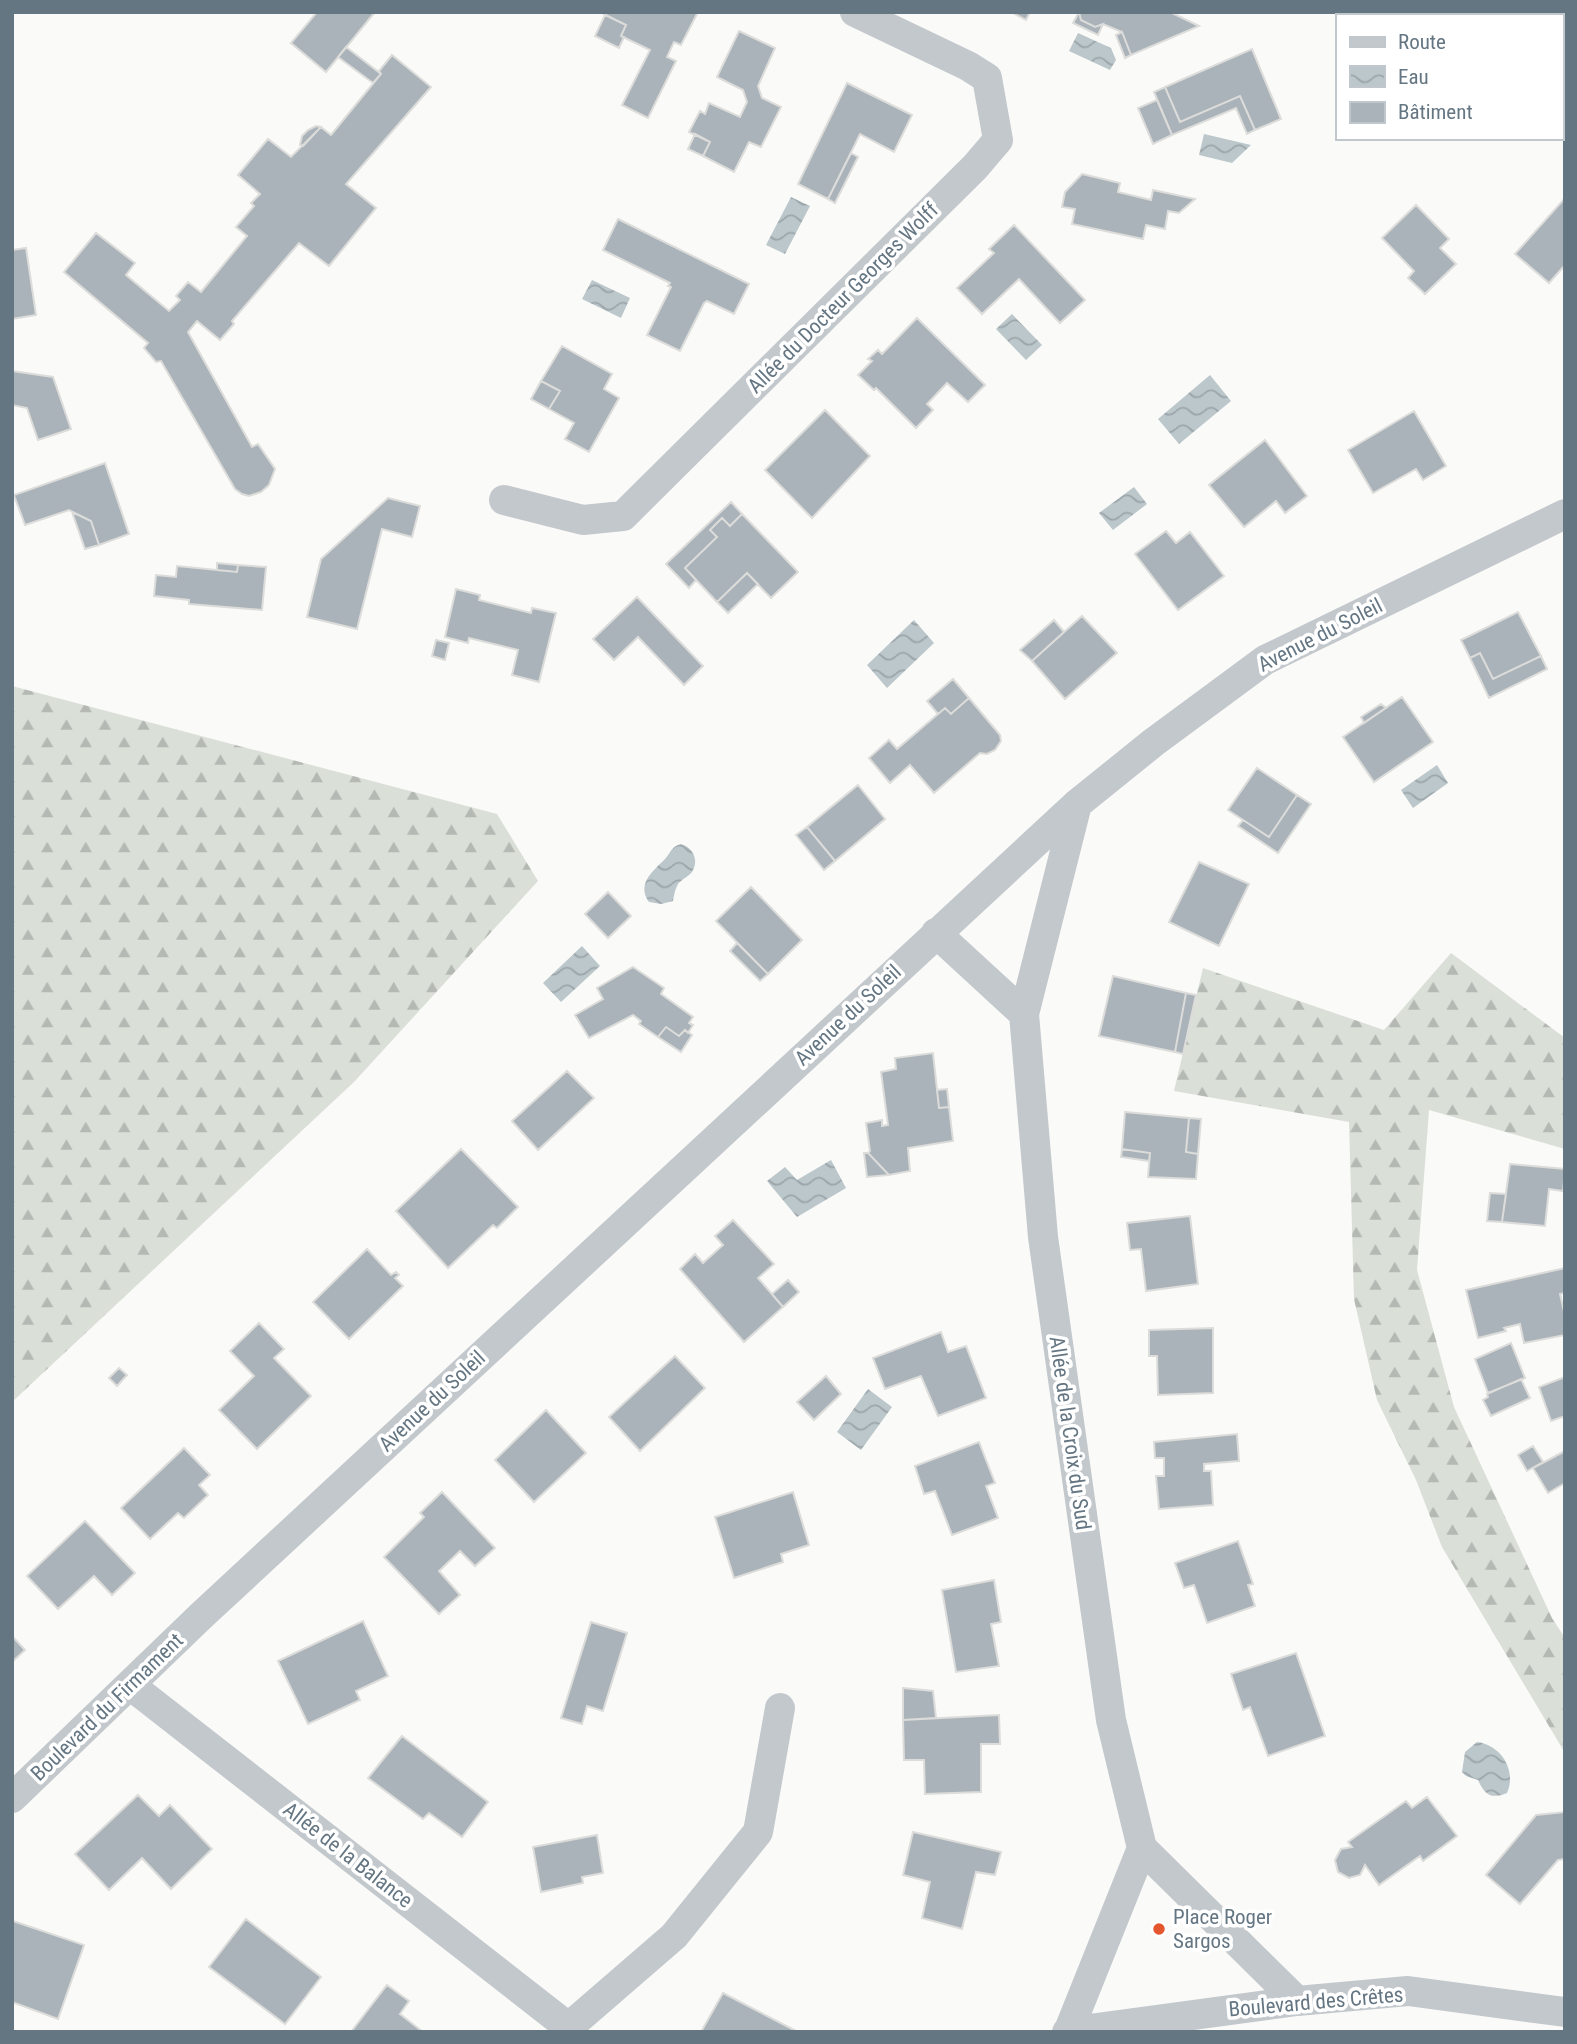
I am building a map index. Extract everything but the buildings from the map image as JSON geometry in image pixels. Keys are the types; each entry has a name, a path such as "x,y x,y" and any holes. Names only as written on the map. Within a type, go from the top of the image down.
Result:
{"street":[{"name":"Allée du Docteur Georges Wolff","path":"504,500 583,520 623,516 975,167 998,140 987,78 968,66 855,12"},
{"name":"Avenue du Soleil","path":"201,1615 1077,804 1154,742 1265,660 1565,514"},
{"name":"Allée de la Croix du Sud","path":"1077,804 1024,1014 1043,1237 1101,1651 1111,1720 1142,1848"},
{"path":"936,933 1024,1014"},
{"name":"Boulevard du Firmament","path":"12,1798 201,1615"},
{"name":"Allée de la Balance","path":"130,1685 565,2029"},
{"path":"565,2029 674,1936 758,1832 780,1708"},
{"path":"1068,2031 1142,1848 1297,2001"},
{"name":"Boulevard des Crêtes","path":"1068,2031 1297,2001 1408,1992 1565,2012"}],"green space":[{"path":"12,686 497,814 538,881 354,1082 12,1402"},
{"path":"1451,953 1565,1038 1565,1149 1429,1110 1417,1270 1454,1407 1552,1618 1565,1638 1565,1753 1442,1547 1416,1480 1377,1400 1354,1299 1349,1122 1174,1091 1203,968 1384,1030"}],"water":[{"path":"1078,33 1111,48 1116,60 1110,70 1069,51"},
{"path":"1204,134 1251,145 1232,163 1199,155"},
{"path":"791,197 810,206 785,254 766,245"},
{"path":"592,280 630,298 621,318 582,299"},
{"path":"1012,314 1042,345 1026,360 996,329"},
{"path":"1210,375 1231,401 1179,444 1158,419"},
{"path":"1134,487 1147,504 1113,530 1099,513"},
{"path":"914,620 934,643 887,688 867,665"},
{"path":"1437,765 1448,783 1413,808 1401,790"},
{"path":"681,844 694,855 692,872 678,884 673,901 661,904 649,902 644,889 648,878 674,848"},
{"path":"582,946 600,966 561,1002 543,983"},
{"path":"831,1160 846,1188 797,1217 767,1181 785,1167 797,1180"},
{"path":"868,1389 892,1407 861,1450 837,1432"},
{"path":"1477,1742 1493,1748 1505,1760 1510,1776 1507,1793 1490,1795 1483,1790 1478,1780 1462,1772 1465,1752"}],"place":[{"name":"Place Roger Sargos","path":"1159,1929"}]}
